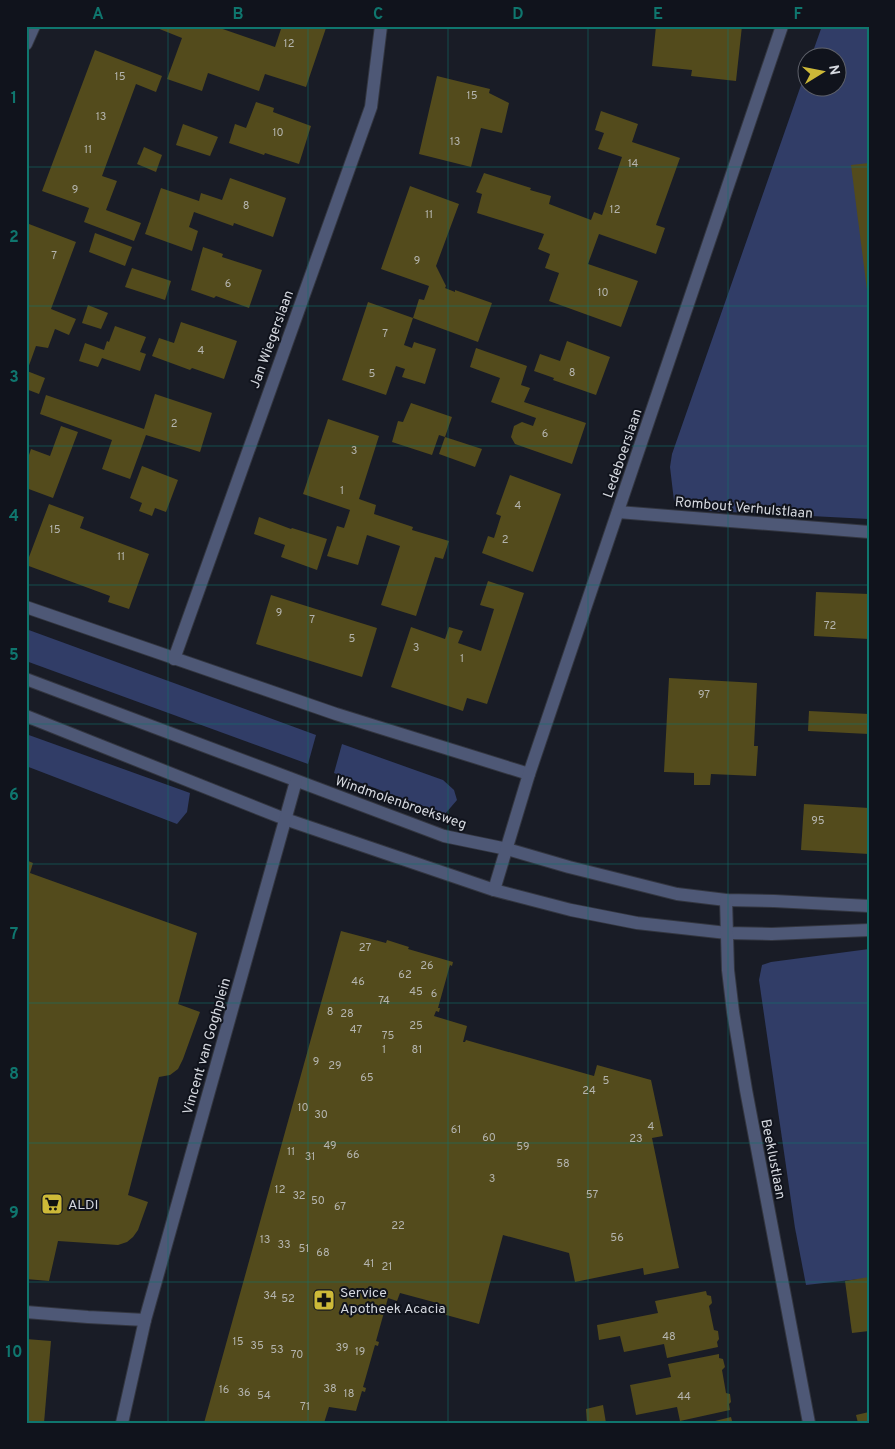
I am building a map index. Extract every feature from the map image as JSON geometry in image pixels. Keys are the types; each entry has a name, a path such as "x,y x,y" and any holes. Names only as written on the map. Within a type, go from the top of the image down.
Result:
{"street":[{"path":"26,44 34,26"},
{"name":"Jan Wiegerslaan","path":"174,659 371,107 381,26"},
{"name":"Ledeboerslaan","path":"494,890 529,774 782,26"},
{"name":"Rombout Verhulstlaan","path":"618,512 869,532"},
{"path":"26,607 336,714 529,774"},
{"name":"Windmolenbroeksweg","path":"26,679 444,836 506,849 677,894 726,900 869,906"},
{"path":"26,716 285,818 494,890 571,910 628,921 727,933 772,934 869,930"},
{"name":"Vincent van Goghplein","path":"122,1423 145,1320 296,781"},
{"name":"Beeklustlaan","path":"726,900 728,970 733,1012 809,1423"},
{"path":"26,1312 145,1320"}],"shaded area":[{"path":"822,26 869,26 869,519 711,511 687,507 674,501 670,467 672,454 798,94 798,98 848,98 848,48 814,48"},
{"path":"26,629 316,735 308,764 26,661"},
{"path":"26,734 190,793 187,812 177,824 26,766"},
{"path":"342,744 443,780 454,790 457,800 445,814 334,773"},
{"path":"869,949 869,1278 806,1285 795,1228 759,980 762,965 771,962"}],"building":[{"path":"152,26 214,26 275,47 282,26 319,26 326,28 306,87 265,74 259,91 208,73 202,91 167,79 182,38"},
{"path":"656,26 742,26 736,81 691,76 692,70 652,66"},
{"path":"95,50 162,76 156,92 136,84 102,176 117,181 106,210 141,223 134,241 84,222 89,208 42,191"},
{"path":"437,76 490,89 489,93 509,103 502,133 481,128 471,167 419,154"},
{"path":"256,102 274,108 273,112 311,126 299,164 229,143 235,124 246,128"},
{"path":"601,111 638,124 632,142 680,158 656,225 665,228 656,254 599,234 588,264 638,281 621,327 549,301 559,273 545,268 550,254 538,249 544,234 477,213 482,194 476,192 484,173 551,196 549,204 591,220 594,212 602,215 622,157 598,149 604,133 595,130"},
{"path":"183,124 218,137 210,156 176,145"},
{"path":"144,147 162,155 156,172 137,164"},
{"path":"869,163 869,298 868,298 851,165"},
{"path":"230,178 286,198 273,237 234,223 233,226 194,212 189,227 198,231 192,251 145,234 161,188 199,201 201,193 222,200"},
{"path":"410,186 459,204 436,266 446,286 445,288 492,303 478,342 413,318 419,299 424,300 429,286 381,269"},
{"path":"29,224 76,242 51,309 76,319 69,335 55,329 48,348 36,346 27,371 45,378 39,394 26,389 26,230"},
{"path":"95,233 132,247 125,266 89,252"},
{"path":"203,247 223,254 222,257 262,270 249,308 216,296 214,298 191,290"},
{"path":"132,268 171,281 165,300 125,287"},
{"path":"368,302 413,318 404,345 412,348 414,342 436,349 425,384 402,377 405,369 396,366 386,395 342,380"},
{"path":"88,305 108,313 101,329 82,323"},
{"path":"181,322 237,341 224,379 192,368 190,370 152,356 159,338 174,343"},
{"path":"115,326 146,337 140,352 146,354 140,371 102,358 98,367 79,361 85,343 104,350"},
{"path":"567,341 610,357 596,395 553,380 554,378 534,371 540,354 560,361"},
{"path":"476,348 527,366 521,385 530,388 524,402 586,423 572,464 515,444 511,437 514,426 522,422 533,426 536,418 491,402 500,378 470,367"},
{"path":"155,394 212,413 200,452 146,435 130,479 102,469 112,440 40,414 46,395 144,429"},
{"path":"411,403 452,417 445,437 439,435 432,455 392,442 398,421 403,422"},
{"path":"328,419 379,436 359,499 376,505 374,514 413,527 412,530 449,541 443,559 435,557 416,616 381,605 400,546 367,535 358,565 327,556 337,526 344,528 350,510 303,494"},
{"path":"61,426 78,432 53,498 26,488 26,464 31,449 50,456"},
{"path":"445,437 482,449 475,467 439,454"},
{"path":"142,466 178,480 166,512 155,508 152,516 139,511 142,503 130,498"},
{"path":"510,475 561,494 533,572 482,553 488,536 494,538 501,516 496,514"},
{"path":"49,504 84,517 80,528 149,554 129,609 108,602 110,596 26,565"},
{"path":"259,517 291,529 327,539 317,570 281,557 285,545 254,534"},
{"path":"488,581 524,593 487,704 467,698 463,711 391,687 411,627 445,639 449,627 463,631 458,643 481,651 494,609 480,605"},
{"path":"816,592 869,594 869,639 814,636"},
{"path":"271,595 377,628 362,677 256,644"},
{"path":"669,678 757,683 754,746 758,746 756,776 711,774 710,785 694,785 694,773 664,772"},
{"path":"809,711 869,714 869,734 808,731"},
{"path":"804,804 869,808 869,854 801,850"},
{"path":"26,860 33,863 30,873 197,933 178,1004 200,1012 178,1069 170,1075 159,1077 128,1195 148,1202 138,1230 127,1242 118,1245 58,1241 49,1281 26,1279"},
{"path":"341,931 386,943 387,940 409,947 408,949 453,962 452,966 450,965 438,1008 440,1008 439,1012 436,1011 434,1016 467,1026 463,1042 466,1040 594,1076 597,1065 651,1080 663,1136 652,1138 679,1268 644,1275 643,1268 575,1282 569,1253 503,1235 479,1324 439,1313 441,1304 400,1293 397,1301 388,1298 376,1341 379,1342 378,1346 375,1345 363,1387 366,1388 365,1392 362,1391 356,1411 329,1407 324,1423 204,1423"},
{"path":"869,1277 869,1331 852,1333 845,1281"},
{"path":"706,1291 707,1295 711,1296 712,1303 709,1306 714,1330 718,1331 718,1347 667,1358 664,1344 624,1352 620,1336 599,1340 597,1325 658,1313 655,1301"},
{"path":"26,1339 51,1341 44,1423 26,1423"},
{"path":"719,1354 719,1358 723,1359 725,1367 722,1370 726,1393 730,1394 730,1410 680,1421 677,1407 636,1415 630,1385 671,1377 668,1364"},
{"path":"603,1405 606,1423 587,1423 586,1409"},
{"path":"869,1412 869,1423 858,1423 856,1415"},
{"path":"731,1417 732,1421 737,1423 707,1423"}],"place":[{"name":"ALDI","path":"52,1204"},
{"name":"Service Apotheek Acacia","path":"324,1300"}]}
